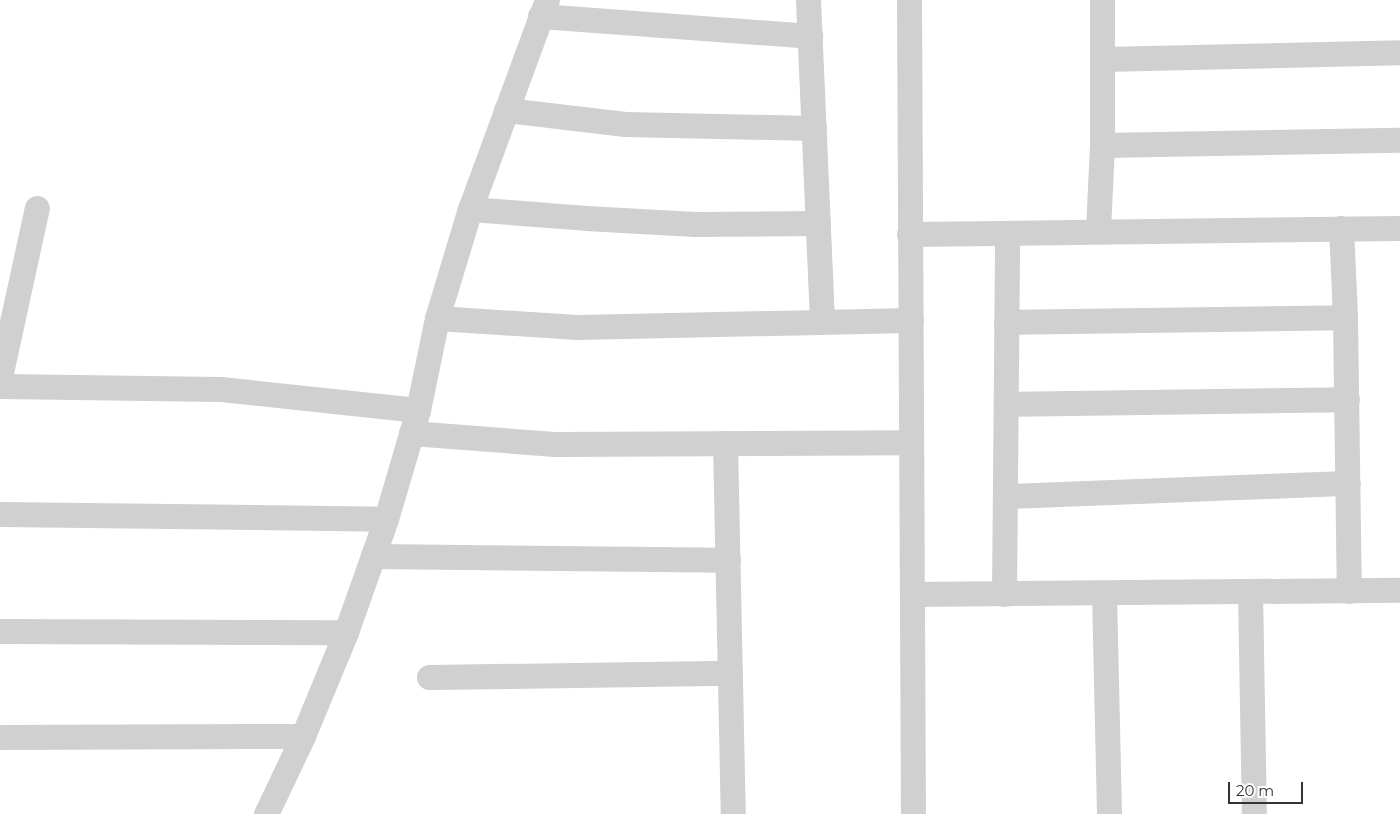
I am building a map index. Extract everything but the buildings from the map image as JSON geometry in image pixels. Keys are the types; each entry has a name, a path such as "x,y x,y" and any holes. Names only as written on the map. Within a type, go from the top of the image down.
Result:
{"street":[{"path":"808,0 822,322"},
{"path":"909,0 913,814"},
{"path":"1098,230 1102,145 1102,0"},
{"path":"266,814 303,736 346,632 386,519 415,422 437,318 470,209 543,8 810,36"},
{"path":"1102,59 1400,52"},
{"path":"506,110 625,124 814,128"},
{"path":"1102,145 1400,140"},
{"path":"0,377 37,208"},
{"path":"470,209 695,224 818,223"},
{"path":"1341,228 1345,317 1350,591"},
{"path":"909,234 1098,230 1400,228"},
{"path":"1004,594 1006,233"},
{"path":"1006,322 1345,317"},
{"path":"437,318 577,327 910,320"},
{"path":"0,386 221,389 555,444 911,442"},
{"path":"1006,404 1347,399"},
{"path":"725,443 733,814"},
{"path":"1006,496 1348,483"},
{"path":"0,514 386,519"},
{"path":"373,556 728,560"},
{"path":"912,594 1400,590"},
{"path":"1250,591 1254,814"},
{"path":"1104,593 1109,814"},
{"path":"0,631 346,632"},
{"path":"429,676 730,673"},
{"path":"0,737 303,736"}]}
